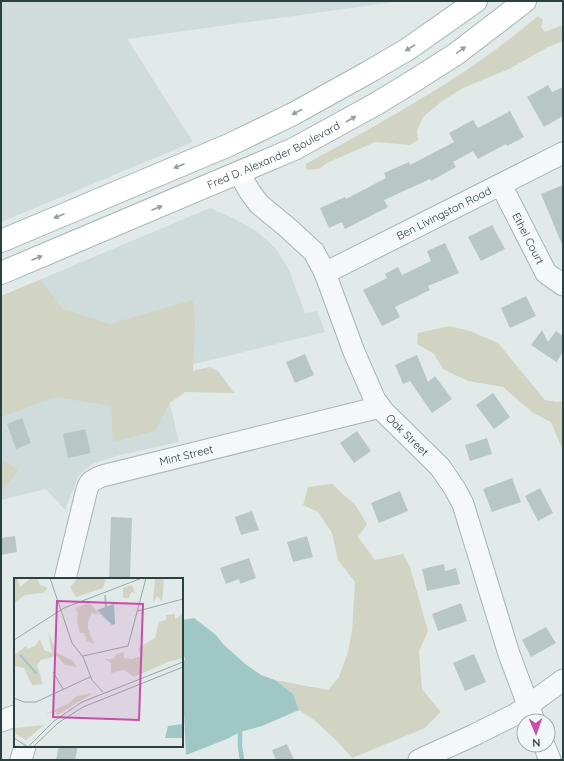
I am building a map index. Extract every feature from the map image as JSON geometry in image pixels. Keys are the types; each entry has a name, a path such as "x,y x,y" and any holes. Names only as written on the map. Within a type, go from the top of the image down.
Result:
{"main road":[{"path":"1,241 229,145 293,114 368,73 408,49 476,1"},
{"name":"Fred D. Alexander Boulevard","path":"1,273 294,149 376,104 456,54 525,1"}],"street":[{"name":"Ben Livingston Road","path":"325,273 563,153"},
{"name":"Oak Street","path":"239,173 259,204 314,252 325,273 354,352 372,393 380,407 440,467 455,489 463,504 509,654 531,713"},
{"name":"Ethel Court","path":"501,185 546,273 563,285"},
{"name":"Mint Street","path":"65,578 86,493 92,480 102,476 380,407"},
{"path":"531,713 563,680"},
{"path":"419,760 516,714"},
{"path":"1,720 14,716"},
{"path":"21,760 25,747"}],"shaded area":[{"path":"1,1 401,1 127,39 193,142 1,222"},
{"path":"210,208 233,218 258,232 277,250 289,270 305,313 317,311 325,332 162,372 179,442 120,455 92,464 79,475 65,510 46,489 1,500 1,296"}],"green space":[{"path":"538,16 543,20 541,27 545,32 563,25 563,41 548,47 509,69 463,88 441,102 423,117 417,131 418,140 410,145 375,142 327,163 319,169 306,169 306,164 396,114 455,78 511,38"},
{"path":"40,280 63,309 110,324 193,300 195,319 193,371 209,367 218,371 234,393 185,392 169,404 155,431 113,442 111,406 56,397 1,417 1,296"},
{"path":"449,326 470,331 498,343 545,400 557,402 563,401 563,451 551,422 533,413 503,387 468,381 443,369 434,354 417,344 418,333"},
{"path":"1,453 2,460 19,470 1,491"},
{"path":"332,484 356,506 367,524 358,537 375,560 403,554 410,567 428,631 419,651 422,689 441,712 425,728 352,758 337,741 313,719 299,710 293,694 275,680 328,690 339,677 348,652 352,631 355,582 338,560 332,533 318,512 303,505 308,487"}],"water":[{"path":"194,618 216,635 223,644 244,663 261,675 275,680 293,694 299,710 262,726 240,732 227,739 186,755 183,690 183,665 185,658 183,655 183,620"}],"building":[{"path":"548,85 552,92 563,87 563,116 544,127 527,97"},
{"path":"510,111 524,137 507,146 506,144 478,159 473,151 453,162 456,167 431,181 430,179 384,200 388,207 345,229 342,222 329,228 320,208 345,197 346,199 386,178 384,173 409,162 410,165 454,142 449,133 473,120 478,128"},
{"path":"563,185 563,247 541,194"},
{"path":"492,225 505,249 481,261 468,237"},
{"path":"445,243 459,273 428,286 430,290 395,307 400,317 382,326 363,290 387,278 385,274 398,267 402,275 431,261 427,251"},
{"path":"526,296 536,316 510,328 501,308"},
{"path":"542,330 548,342 556,331 563,336 563,352 557,361 558,363 531,345"},
{"path":"305,354 314,375 295,383 286,362"},
{"path":"417,355 428,382 435,376 452,399 432,413 410,381 403,384 395,365"},
{"path":"493,393 510,417 494,429 476,405"},
{"path":"22,418 31,443 16,449 7,424"},
{"path":"85,429 91,453 68,458 63,434"},
{"path":"357,431 371,451 354,463 340,443"},
{"path":"487,438 492,454 470,461 465,445"},
{"path":"512,478 521,502 492,512 483,489"},
{"path":"540,488 553,513 538,521 525,496"},
{"path":"400,491 408,511 379,523 371,503"},
{"path":"252,511 259,530 241,535 235,517"},
{"path":"111,517 132,518 130,578 109,578"},
{"path":"15,536 17,552 1,555 1,538"},
{"path":"307,536 313,557 293,562 287,542"},
{"path":"249,558 256,578 240,584 239,579 226,584 220,568"},
{"path":"444,564 445,571 456,568 460,584 427,591 422,569"},
{"path":"461,603 467,621 438,631 432,614"},
{"path":"546,627 556,643 531,657 522,640"},
{"path":"474,654 486,682 465,691 453,663"},
{"path":"287,744 294,760 276,760 272,750"},
{"path":"59,747 78,747 75,760 56,760"}],"waterway":[{"path":"240,726 242,760"}]}
